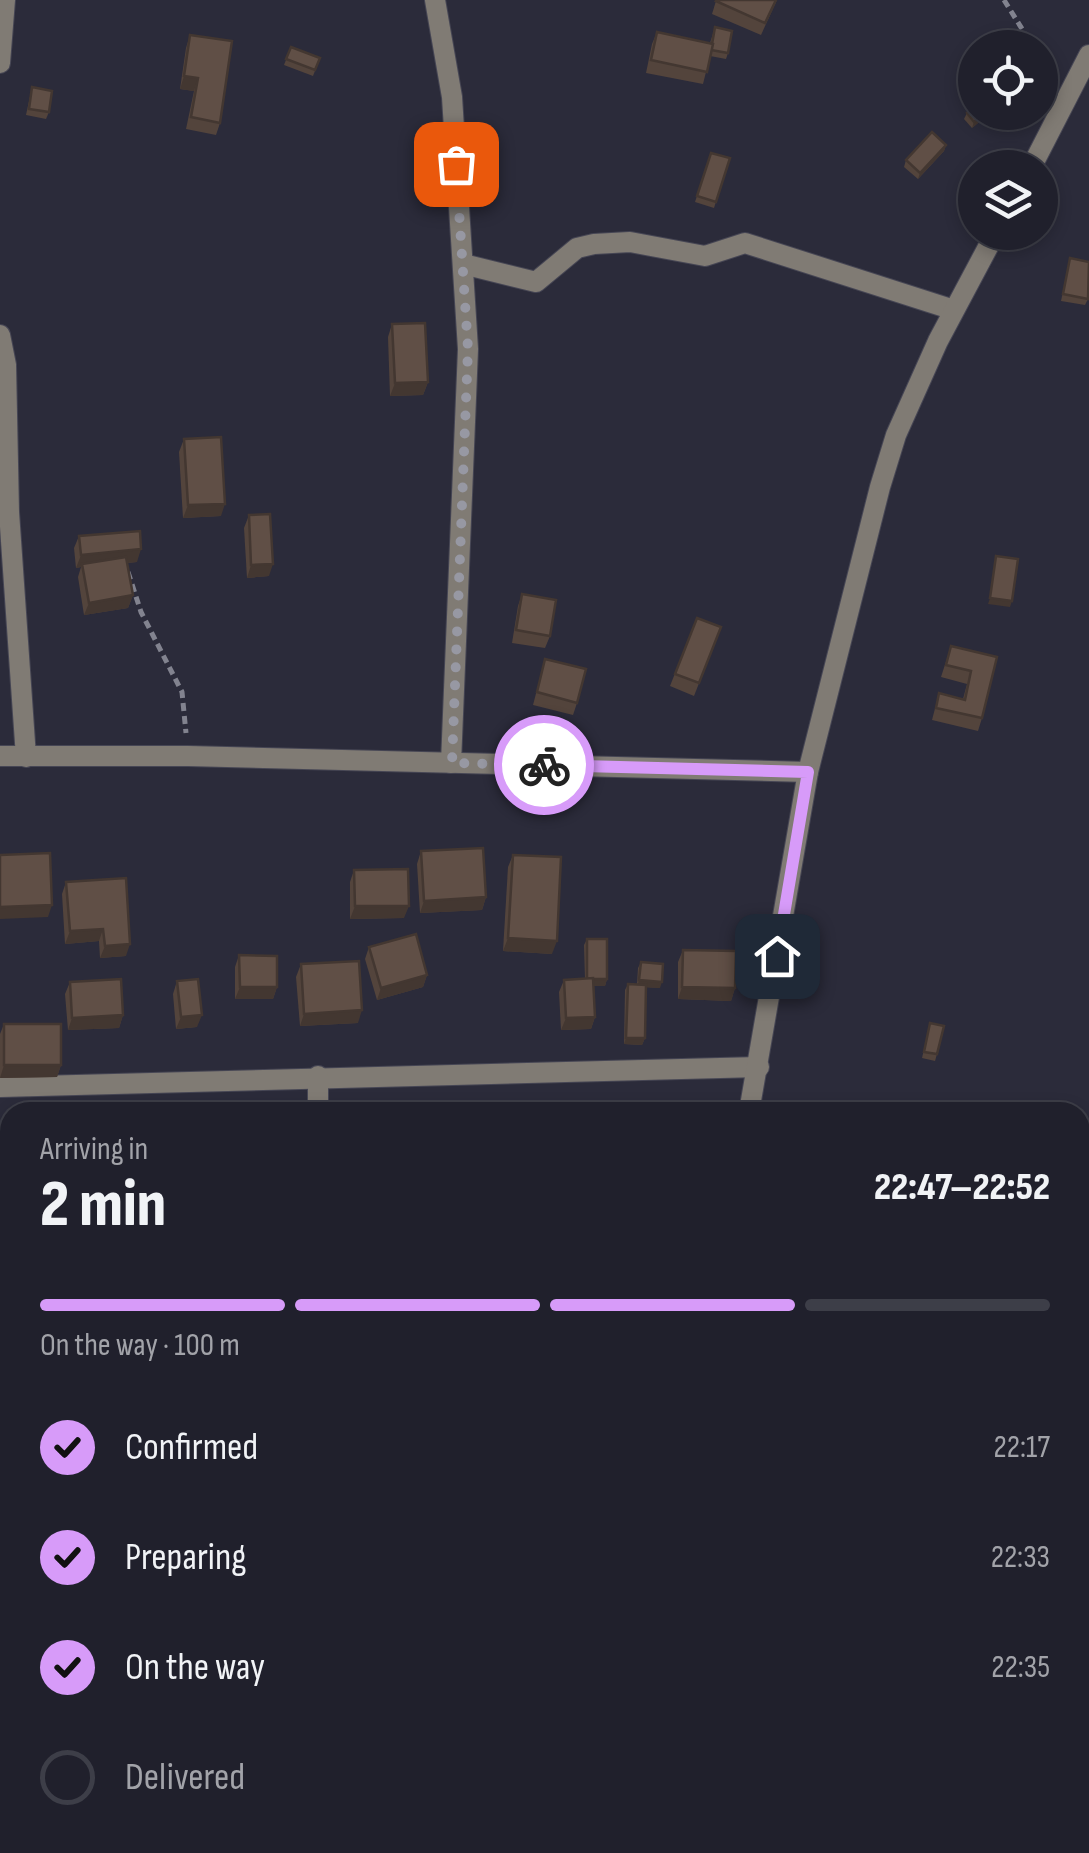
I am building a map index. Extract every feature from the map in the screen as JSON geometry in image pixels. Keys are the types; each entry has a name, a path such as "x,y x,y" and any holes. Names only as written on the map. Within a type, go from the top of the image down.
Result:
{"street":[{"path":"0,64 6,0"},
{"path":"435,0 452,97 468,349 452,763"},
{"path":"1040,150 1089,55"},
{"path":"463,264 536,282 577,248 594,244 630,242 706,256 745,243 954,310"},
{"path":"751,1102 808,772 896,435 986,250"},
{"path":"0,335 6,365 9,512 26,757"},
{"path":"0,756 188,756 808,772"},
{"path":"0,1088 318,1076 759,1067"},
{"path":"318,1076 318,1102"}],"path":[{"path":"1004,0 1023,30"},
{"path":"128,572 140,612 182,692 188,756"}],"building":[{"path":"717,0 776,0 765,23"},
{"path":"715,27 732,31 728,53 711,50"},
{"path":"657,32 713,44 707,72 651,60"},
{"path":"190,35 232,41 220,123 191,117 198,78 184,76"},
{"path":"291,47 320,58 315,70 286,59"},
{"path":"32,87 52,91 49,112 29,109"},
{"path":"932,132 946,145 920,173 906,160"},
{"path":"711,153 730,158 716,202 697,196"},
{"path":"1070,258 1089,262 1088,299 1063,294"},
{"path":"425,323 428,382 395,383 392,324"},
{"path":"221,437 225,504 188,505 184,439"},
{"path":"270,514 273,564 251,565 249,515"},
{"path":"140,531 141,549 81,555 79,536"},
{"path":"996,556 1018,559 1012,601 990,598"},
{"path":"126,557 133,595 89,603 82,564"},
{"path":"522,594 556,600 550,636 516,630"},
{"path":"697,618 721,627 699,683 675,674"},
{"path":"951,646 997,657 982,718 936,708 939,693 965,700 971,671 946,665"},
{"path":"545,659 586,669 577,703 537,692"},
{"path":"483,848 486,897 424,901 421,851"},
{"path":"50,853 52,905 0,907 0,855"},
{"path":"513,855 561,857 557,941 508,938"},
{"path":"408,869 409,906 355,906 354,870"},
{"path":"126,878 130,944 105,946 103,929 70,931 66,882"},
{"path":"416,934 427,975 381,988 369,947"},
{"path":"587,939 607,939 607,979 587,979"},
{"path":"683,950 736,951 735,988 682,987"},
{"path":"239,955 277,956 277,987 240,987"},
{"path":"359,961 362,1010 304,1014 301,964"},
{"path":"641,962 663,964 662,982 639,980"},
{"path":"593,978 595,1017 566,1018 564,980"},
{"path":"121,979 123,1015 72,1018 70,982"},
{"path":"198,979 202,1015 181,1017 177,981"},
{"path":"628,984 646,985 645,1038 626,1038"},
{"path":"930,1023 944,1026 937,1054 924,1052"},
{"path":"4,1024 61,1024 61,1065 4,1065"}],"way so far":[{"path":"456,164 468,349 452,763 544,765"}],"route":[{"path":"544,765 808,772 777,956"}]}
